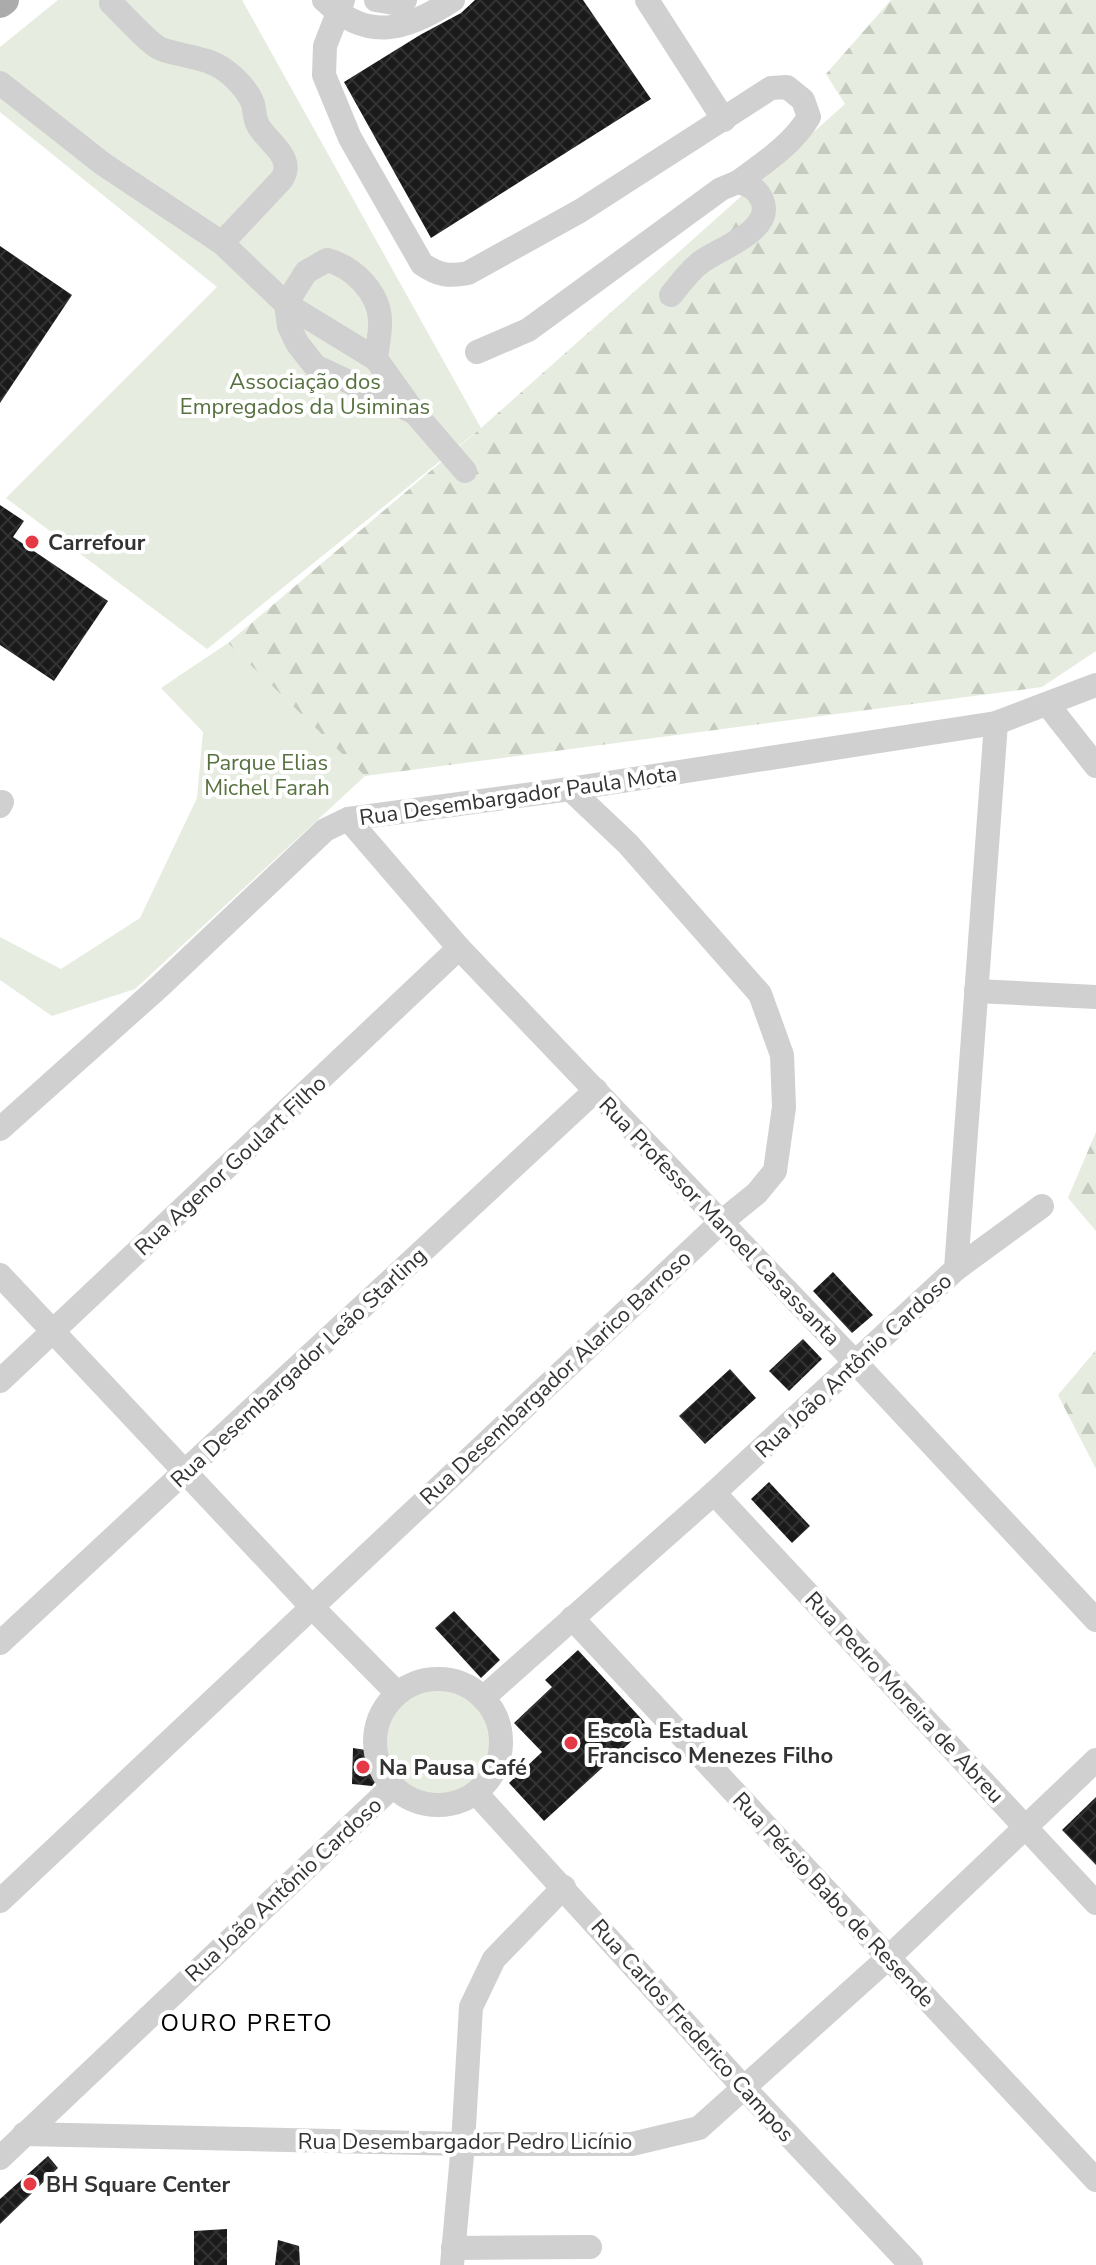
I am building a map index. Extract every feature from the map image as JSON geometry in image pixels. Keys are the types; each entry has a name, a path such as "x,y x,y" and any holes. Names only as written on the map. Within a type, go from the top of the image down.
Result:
{"street":[{"path":"376,0 399,4 405,0"},
{"path":"453,0 403,26 382,29 335,4 325,46 324,75 350,138 422,264 437,274 453,276 468,273 580,211 771,88 787,87 803,100 809,117 800,132 781,150 738,182 721,189 528,330 477,352"},
{"path":"647,0 724,120"},
{"path":"111,3 159,48 207,60 225,70 253,102 254,118 259,128 285,158 286,173 282,179 222,243"},
{"path":"0,83 103,164 222,243 286,304 376,359 414,412 465,471"},
{"path":"671,295 701,262 760,224 765,213 763,202 755,189 738,182"},
{"path":"376,359 380,319 375,298 351,269 327,260 315,265 306,272 286,304 289,326 297,343 315,366 414,412"},
{"name":"Rua Desembargador Paula Mota","path":"0,1129 159,987 325,830 348,819 570,789 996,723 1096,685"},
{"path":"1048,705 1096,766"},
{"name":"Rua João Antônio Cardoso","path":"483,1698 714,1493 956,1269 996,723"},
{"name":"Rua Desembargador Alarico Barroso","path":"0,1901 720,1223 757,1193 775,1171 784,1107 782,1055 760,994 628,844 570,789"},
{"name":"Rua Professor Manoel Casassanta","path":"348,819 459,948 856,1363 1096,1620"},
{"name":"Rua Agenor Goulart Filho","path":"0,1381 459,948"},
{"path":"976,991 1096,997"},
{"name":"Rua Desembargador Leão Starling","path":"0,1643 596,1090"},
{"path":"956,1269 1042,1206"},
{"path":"0,1275 184,1473 397,1693"},
{"name":"Rua Pedro Moreira de Abreu","path":"714,1493 1096,1903"},
{"name":"Rua Pérsio Babo de Resende","path":"572,1618 1096,2180"},
{"path":"432,1679 450,1680 468,1686 483,1698 496,1715 501,1736 500,1758 491,1777 476,1793 443,1805 424,1804 393,1786 381,1769 375,1749 376,1728 384,1709 397,1693 413,1683 432,1679"},
{"name":"Rua Desembargador Pedro Licínio","path":"24,2134 463,2144 632,2144 699,2128 888,1958 1096,1760"},
{"name":"Rua João Antônio Cardoso","path":"0,2158 393,1786"},
{"name":"Rua Carlos Frederico Campos","path":"476,1793 744,2088 911,2265"},
{"path":"564,1887 494,1959 471,2007 463,2144 452,2256 590,2247"}],"green space":[{"name":"Associação dos Empregados da Usiminas","path":"58,0 242,0 481,428 207,649 6,498 217,287 0,112 0,47"},
{"path":"891,0 1096,0 1096,651 1042,687 365,776 228,643 481,428 845,104 826,74"},
{"name":"Parque Elias Michel Farah","path":"228,643 365,776 135,989 52,1016 0,980 0,937 61,969 140,918 197,798 203,732 161,688"},
{"path":"1096,1132 1096,1231 1068,1198"},
{"path":"1096,1350 1096,1469 1058,1395"},
{"path":"439,1690 459,1694 476,1706 488,1723 492,1743 488,1763 476,1780 459,1792 439,1796 419,1792 402,1780 390,1763 386,1743 390,1723 402,1706 419,1694"}],"building":[{"path":"475,0 583,0 651,99 431,238 344,82 461,13"},
{"path":"0,246 72,295 0,403"},
{"path":"0,505 24,521 13,537 108,601 54,681 0,645"},
{"path":"833,1272 873,1315 852,1333 813,1291"},
{"path":"803,1339 822,1359 789,1391 769,1371"},
{"path":"730,1369 756,1398 705,1444 679,1416"},
{"path":"769,1482 810,1526 792,1543 751,1499"},
{"path":"454,1611 500,1660 481,1678 435,1628"},
{"name":"Escola Estadual Francisco Menezes Filho","path":"578,1650 648,1726 544,1821 509,1783 542,1752 514,1723 552,1687 545,1680"},
{"name":"Na Pausa Café","path":"353,1748 372,1751 376,1781 372,1786 352,1784"},
{"path":"1096,1797 1096,1865 1062,1830"},
{"name":"BH Square Center","path":"48,2156 58,2168 0,2224 0,2199"},
{"path":"227,2229 227,2265 194,2265 194,2231"},
{"path":"278,2240 299,2246 300,2265 275,2265"}],"place":[{"name":"Carrefour","path":"32,542"},
{"name":"Escola Estadual Francisco Menezes Filho","path":"571,1743"},
{"name":"Na Pausa Café","path":"363,1767"},
{"name":"BH Square Center","path":"30,2184"}],"district":[{"name":"OURO PRETO","path":"247,2023"}]}
